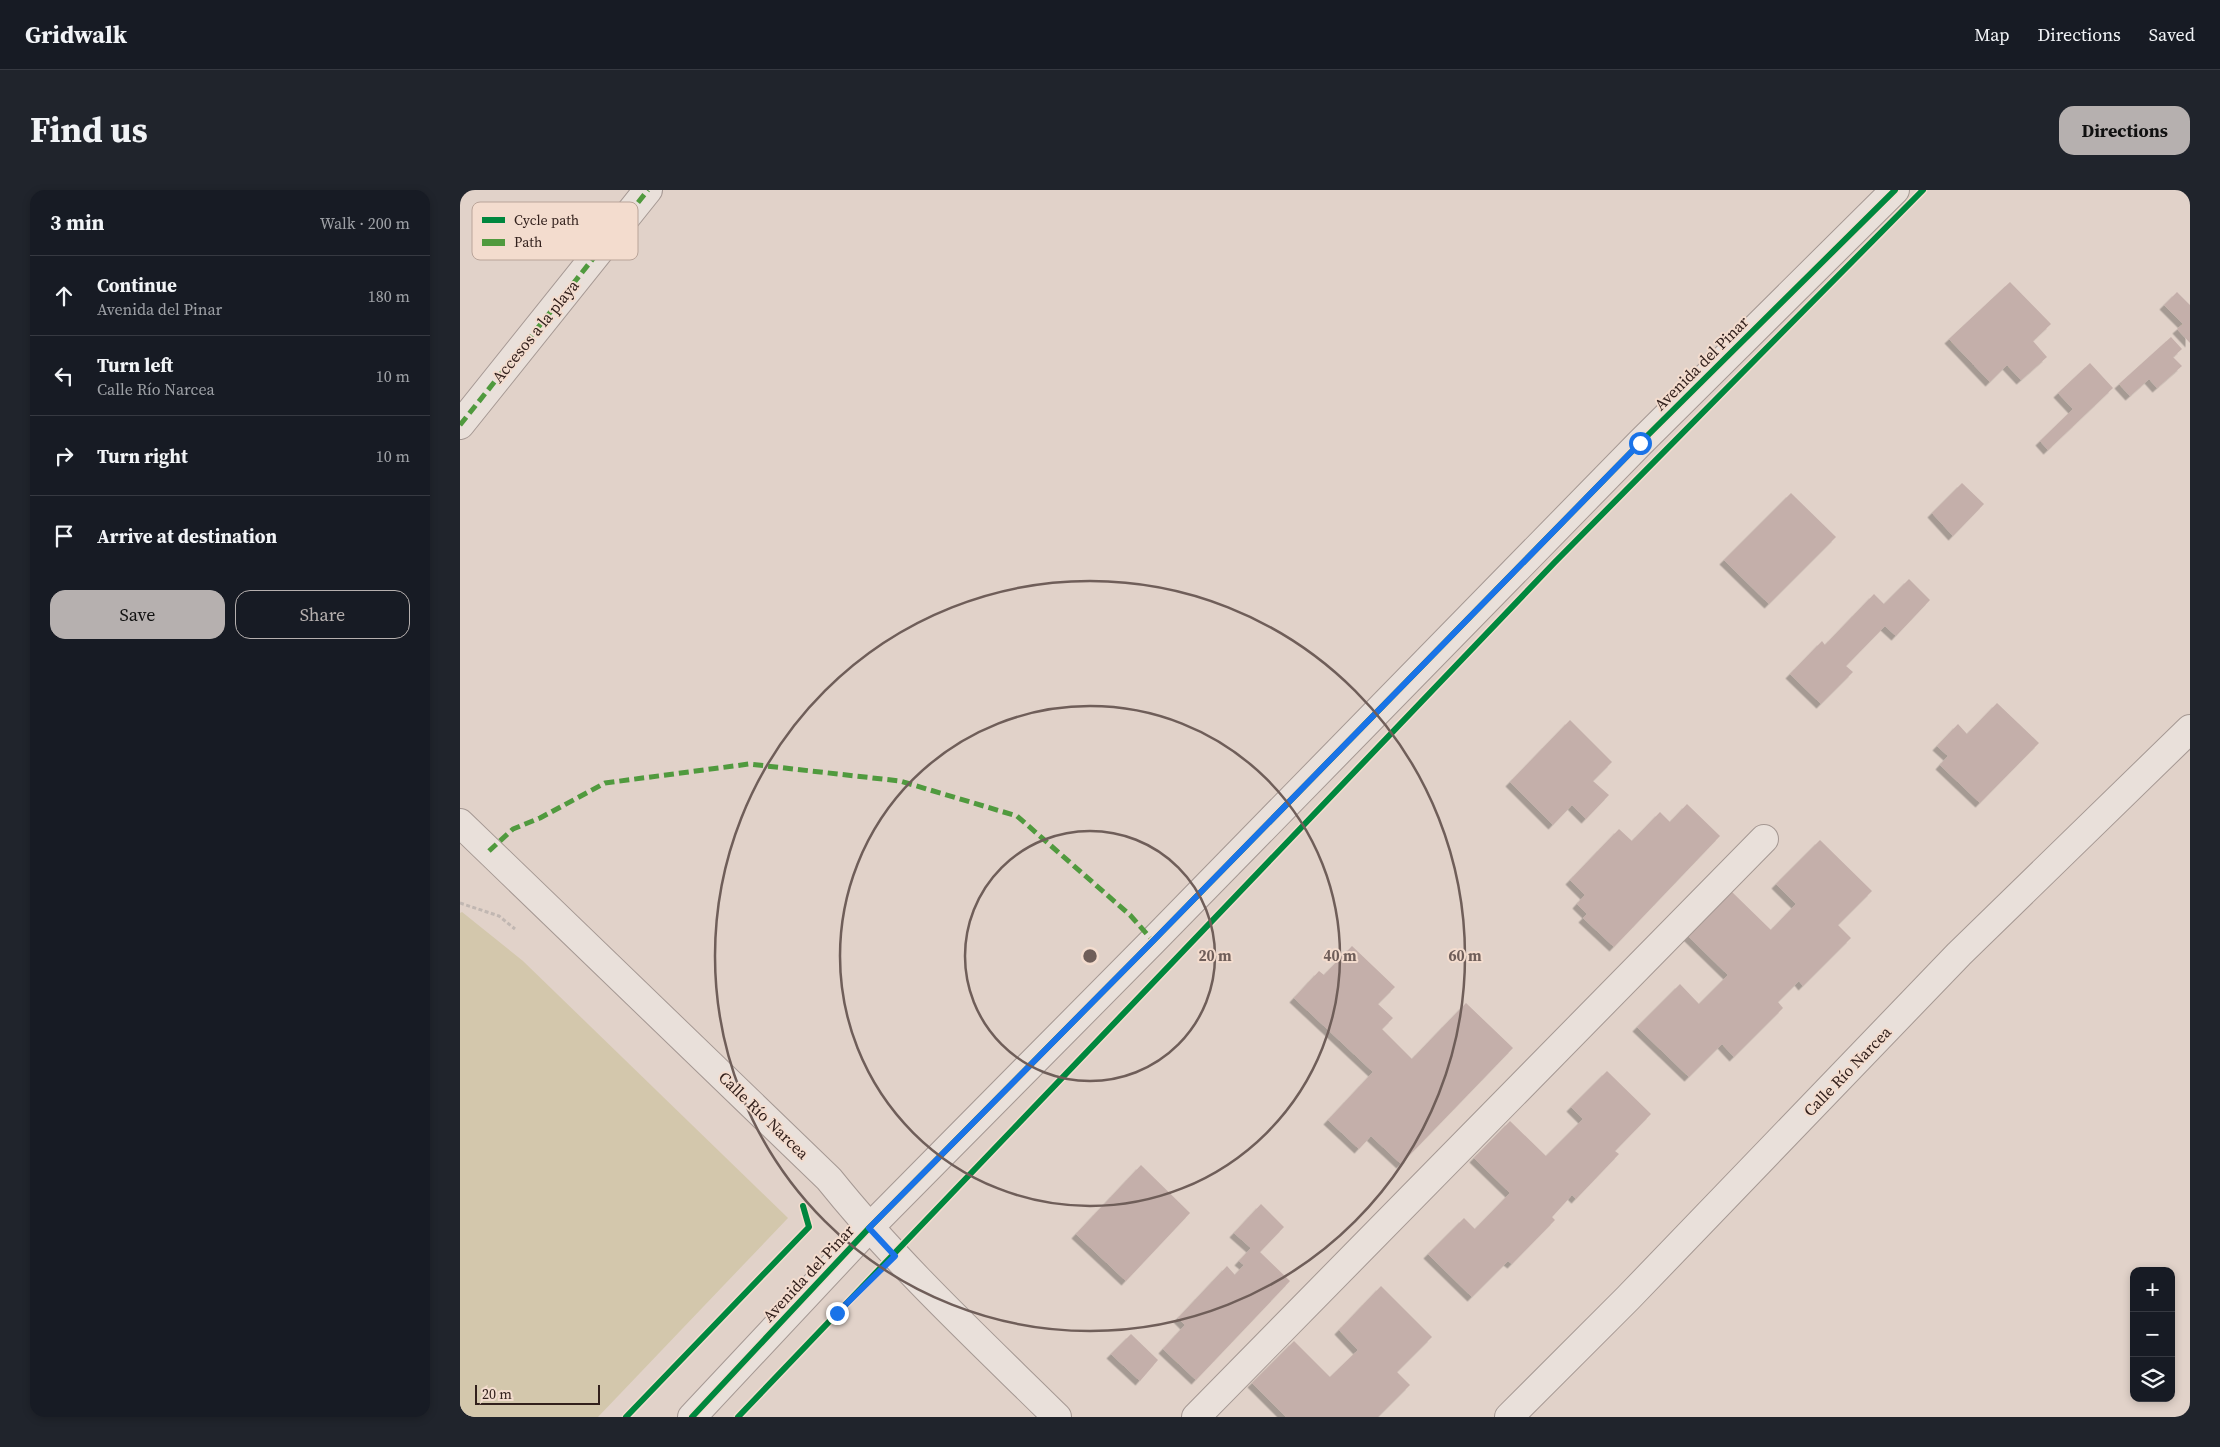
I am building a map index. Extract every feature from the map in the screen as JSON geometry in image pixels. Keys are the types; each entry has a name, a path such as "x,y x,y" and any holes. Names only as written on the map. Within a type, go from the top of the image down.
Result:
{"street":[{"name":"Accesos a la playa","path":"638,202 648,190"},
{"name":"Avenida del Pinar","path":"692,1417 869,1228 1153,941 1640,443 1895,190"},
{"name":"Accesos a la playa","path":"460,425 592,260"},
{"name":"Calle Río Narcea","path":"1509,1417 1628,1298 1959,954 2186,740"},
{"name":"Calle Río Narcea","path":"460,823 829,1179 869,1228 1057,1417"},
{"path":"1196,1417 1764,839"}],"shaded area":[{"path":"462,912 523,961 788,1218 598,1417 460,1417 460,913"}],"building":[{"path":"2010,282 2051,324 2033,341 2047,357 2021,380 2007,365 1990,382 1949,339"},
{"path":"2177,292 2190,305 2190,343 2177,329 2183,324 2164,305"},
{"path":"2171,337 2182,349 2173,357 2182,366 2157,388 2149,379 2130,396 2119,384"},
{"path":"2090,363 2113,388 2048,450 2040,441 2073,409 2058,393"},
{"path":"1962,483 1984,504 1953,536 1932,513"},
{"path":"1791,493 1836,537 1769,604 1724,560"},
{"path":"1909,579 1930,600 1896,636 1885,626 1846,666 1853,672 1821,704 1790,674 1822,641 1825,645 1874,594 1884,604"},
{"path":"1997,703 2039,743 1980,803 1940,765 1948,756 1937,746 1958,724 1967,734"},
{"path":"1570,720 1612,762 1593,781 1609,795 1586,819 1572,805 1553,825 1510,782"},
{"path":"1687,804 1720,836 1614,947 1583,918 1587,914 1577,904 1585,895 1570,880 1619,829 1632,841 1660,812 1670,822"},
{"path":"1820,840 1872,891 1838,925 1851,938 1803,986 1799,981 1778,1002 1783,1008 1734,1057 1722,1044 1689,1077 1637,1027 1680,984 1699,1004 1728,975 1688,936 1732,892 1771,930 1796,904 1776,884"},
{"path":"1352,946 1395,987 1378,1004 1393,1018 1382,1029 1412,1059 1466,1003 1513,1048 1401,1164 1371,1136 1359,1149 1328,1120 1373,1072 1294,998 1319,971 1324,975"},
{"path":"1607,1071 1651,1114 1615,1151 1619,1154 1576,1199 1572,1195 1552,1217 1555,1220 1512,1264 1508,1261 1472,1297 1428,1254 1464,1218 1475,1229 1510,1193 1474,1158 1510,1121 1546,1156 1583,1119 1571,1107"},
{"path":"1141,1165 1190,1213 1126,1281 1076,1234"},
{"path":"1261,1204 1284,1227 1260,1252 1290,1281 1196,1380 1163,1349 1185,1325 1178,1318 1227,1266 1235,1275 1244,1265 1239,1261 1251,1248 1234,1233"},
{"path":"1381,1286 1432,1337 1397,1372 1410,1385 1378,1417 1286,1417 1252,1383 1294,1341 1330,1377 1358,1350 1339,1330"},
{"path":"1131,1334 1158,1360 1140,1381 1111,1354"}],"marked path":[{"path":"638,202 648,190"},
{"path":"460,425 592,260"},
{"path":"489,851 513,829 540,818 605,783 749,764 900,781 1017,816 1130,915 1153,941"}],"cycle path":[{"path":"692,1417 869,1228 1153,941 1640,443 1895,190"},
{"path":"738,1417 1555,562 1923,190"},
{"path":"626,1417 809,1227 803,1206"}],"route":[{"path":"837,1313 895,1256 869,1228 1153,941 1640,443"}]}
